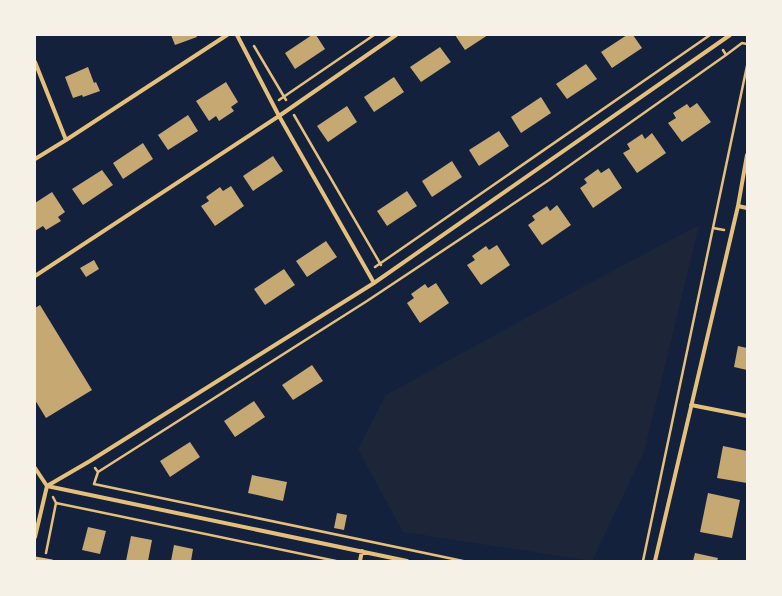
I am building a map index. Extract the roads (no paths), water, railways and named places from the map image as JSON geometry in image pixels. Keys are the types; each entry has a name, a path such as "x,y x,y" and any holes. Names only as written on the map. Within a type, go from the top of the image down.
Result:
{"street":[{"path":"35,159 227,35"},
{"path":"237,35 279,116 374,283"},
{"path":"35,276 279,116 396,35"},
{"path":"35,537 47,486 90,461 374,283 730,35"},
{"path":"35,62 66,140"},
{"path":"656,561 738,206 747,155"},
{"path":"738,206 747,208"},
{"path":"691,405 747,416"},
{"path":"35,468 47,486 407,561"},
{"path":"360,561 362,552"}],"lane":[{"path":"35,558 52,561"}]}
